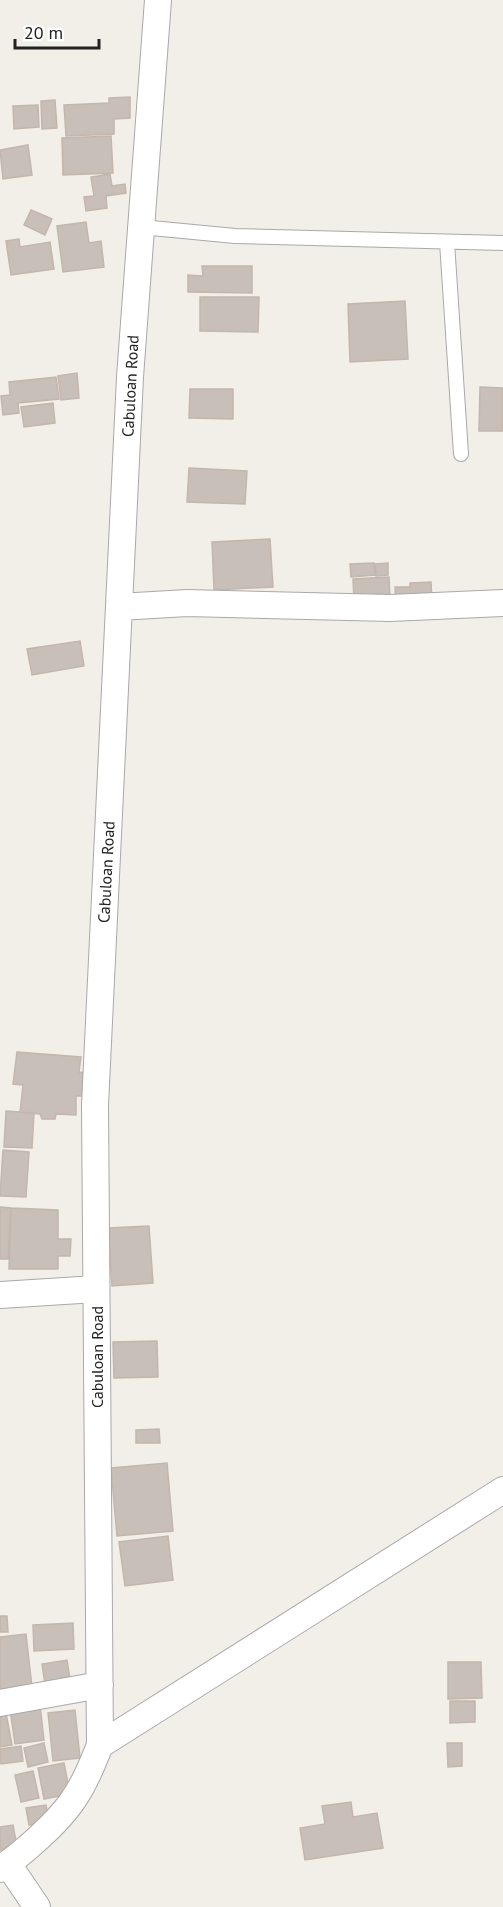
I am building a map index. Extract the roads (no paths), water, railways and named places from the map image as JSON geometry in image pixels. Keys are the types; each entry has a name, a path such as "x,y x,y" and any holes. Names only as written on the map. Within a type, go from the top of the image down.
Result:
{"street":[{"name":"Cabuloan Road","path":"100,1745 95,1105 130,377 158,0"},
{"path":"119,607 187,603 390,608 503,603"},
{"path":"0,1295 96,1289"},
{"path":"37,1907 4,1866 70,1804 88,1775 100,1745 503,1490"},
{"path":"0,1703 100,1685"}],"lane":[{"path":"141,227 235,236 503,243"},
{"path":"447,242 461,453"}]}
